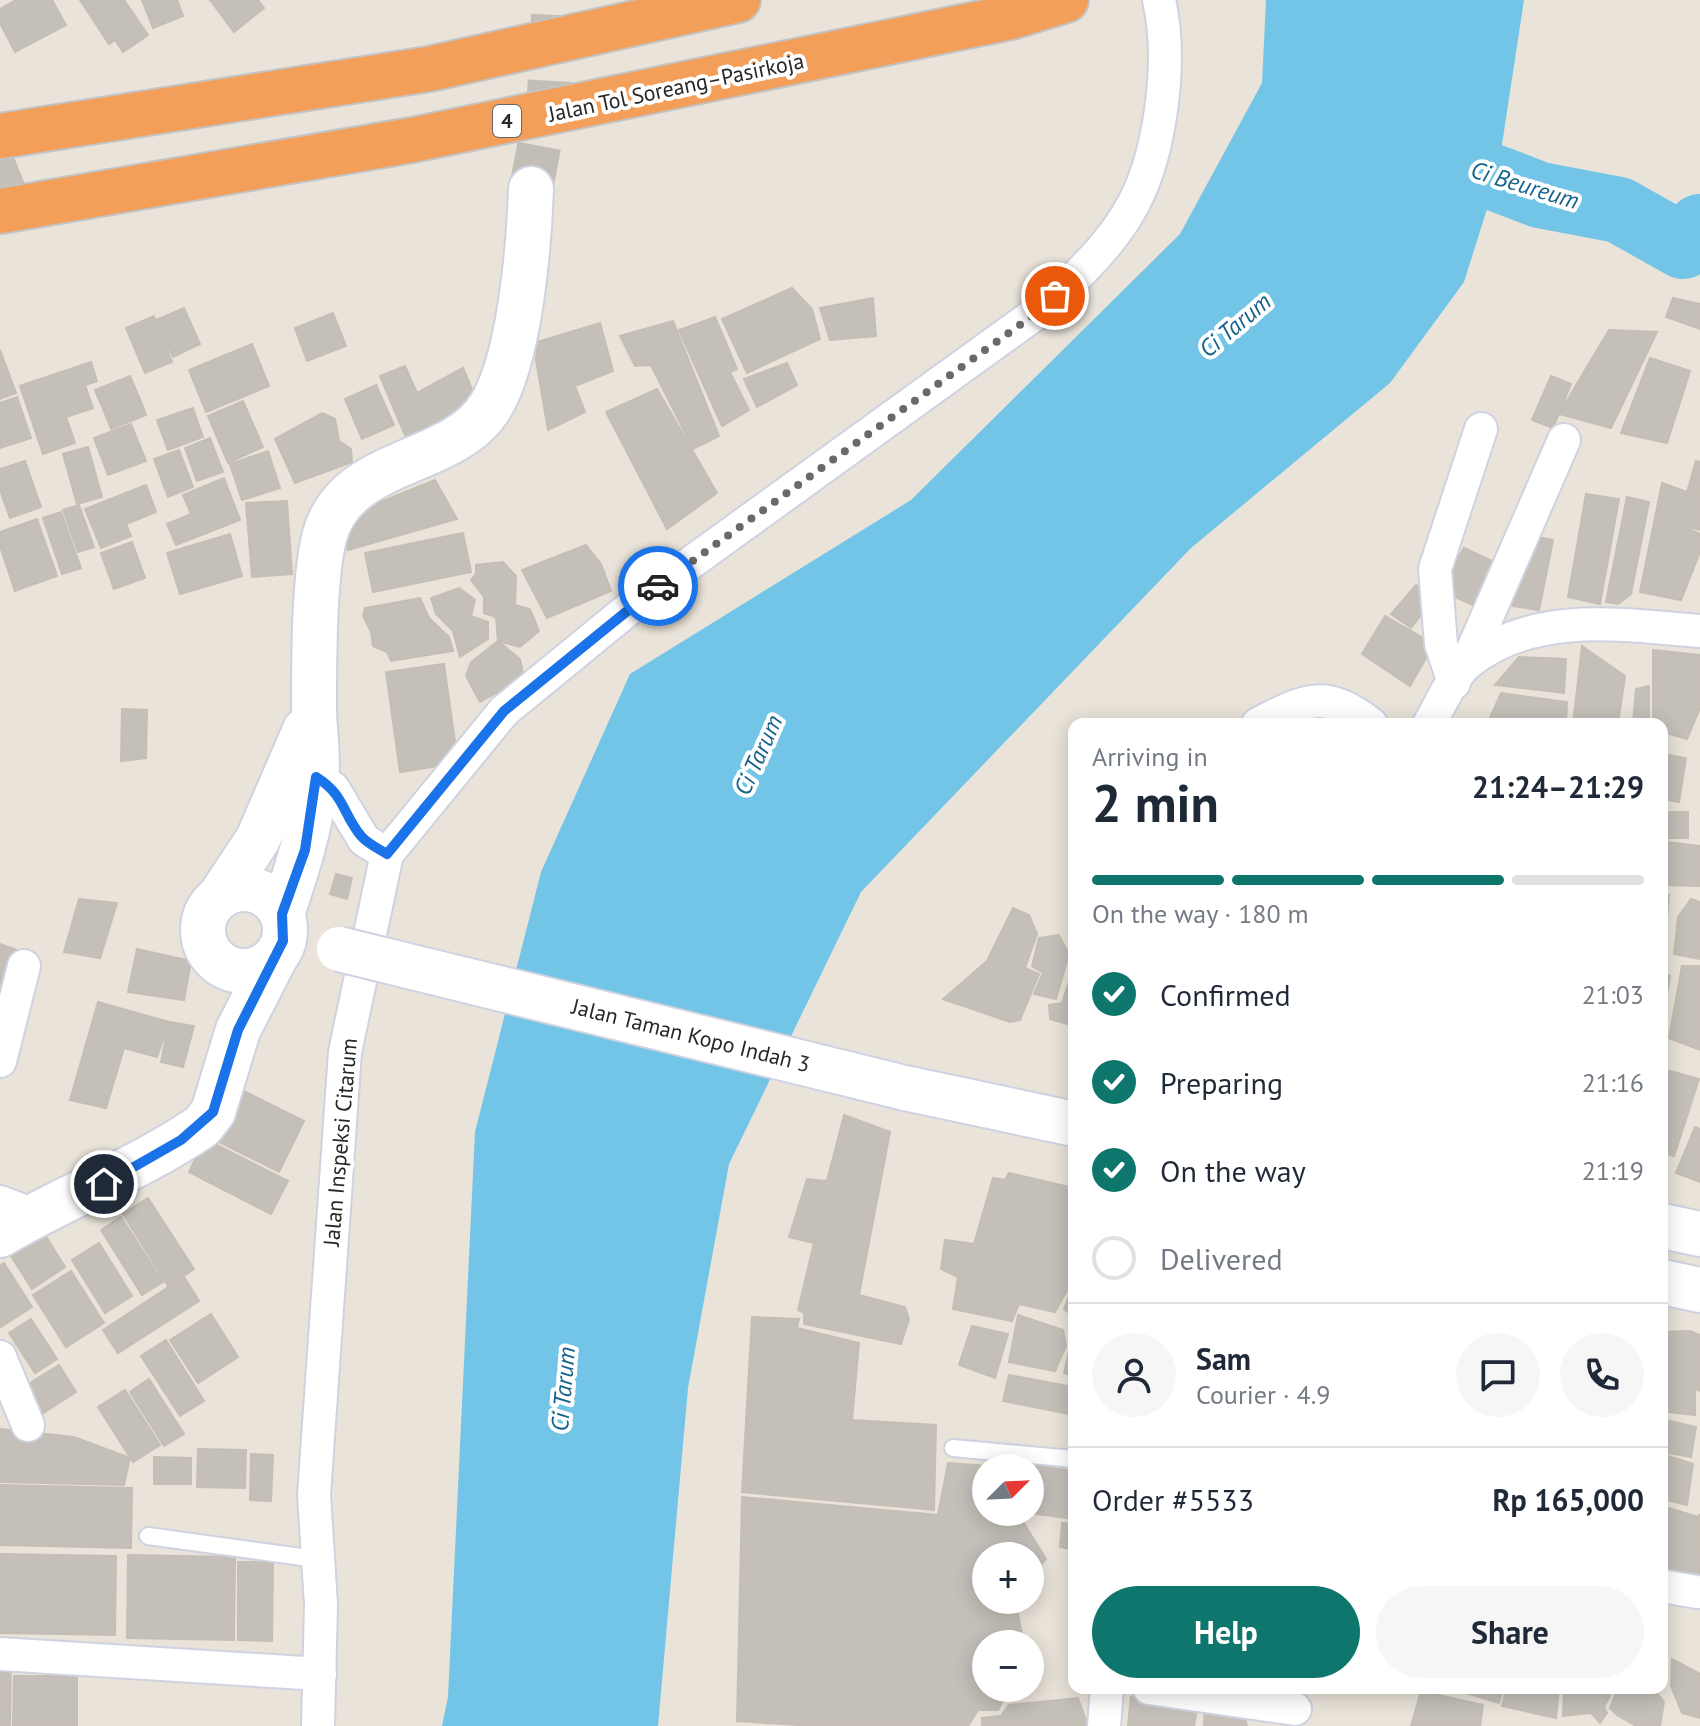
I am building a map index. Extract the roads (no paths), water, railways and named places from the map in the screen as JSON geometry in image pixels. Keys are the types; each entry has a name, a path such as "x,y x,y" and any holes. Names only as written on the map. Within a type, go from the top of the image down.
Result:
{"highway":[{"path":"0,136 429,69 738,0"},
{"name":"Jalan Tol Soreang–Pasirkoja","path":"0,211 412,140 1011,17 1066,0"}],"main road":[{"path":"11,1217 104,1184 202,1126 213,1112 238,1030 296,938 305,850 304,771 314,706 324,536 339,508 361,483 469,430 490,408 503,378 518,315 531,189"},
{"path":"238,1030 214,958 206,946 205,918 304,771"},
{"path":"221,895 249,889 262,893 274,901 296,938"},
{"path":"214,958 240,971 254,970 296,938"},
{"name":"Jalan Taman Kopo Indah 3","path":"296,938 905,1088 1068,1123"},
{"path":"1668,1227 1700,1234"},
{"path":"1668,1283 1700,1290"}],"street":[{"name":"Jalan Inspeksi Citarum","path":"318,1726 320,1674 314,1495 345,1052 387,854 504,711 642,598 1035,314 1076,277 1128,215 1151,156 1163,110 1164,68 1159,0"},
{"path":"1461,673 1441,644 1435,569 1481,429"},
{"path":"1433,718 1461,673 1564,440"},
{"path":"1461,673 1530,630 1582,624 1700,631"},
{"path":"1270,718 1304,701 1333,700 1362,718"},
{"path":"304,771 333,788 343,800 364,840 387,854"},
{"path":"0,1061 24,966"},
{"path":"0,1357 28,1425"},
{"path":"1668,1587 1697,1592"},
{"path":"0,1654 320,1674"},
{"path":"1104,1726 1107,1694"},
{"path":"1191,1694 1295,1709"}],"lane":[{"path":"953,1448 1068,1458"},
{"path":"148,1536 316,1559"}],"water":[{"name":"Ci Tarum","path":"1266,0 1524,0 1497,177 1464,282 1390,383 1191,548 861,892 729,1164 688,1388 658,1726 442,1726 448,1697 475,1132 541,872 630,674 911,500 1180,234 1262,83"}],"waterway":[{"name":"Ci Beureum","path":"1412,146 1540,195 1619,210 1683,246 1700,227"}],"tunnel":[{"path":"531,189 549,94 554,0"}]}
